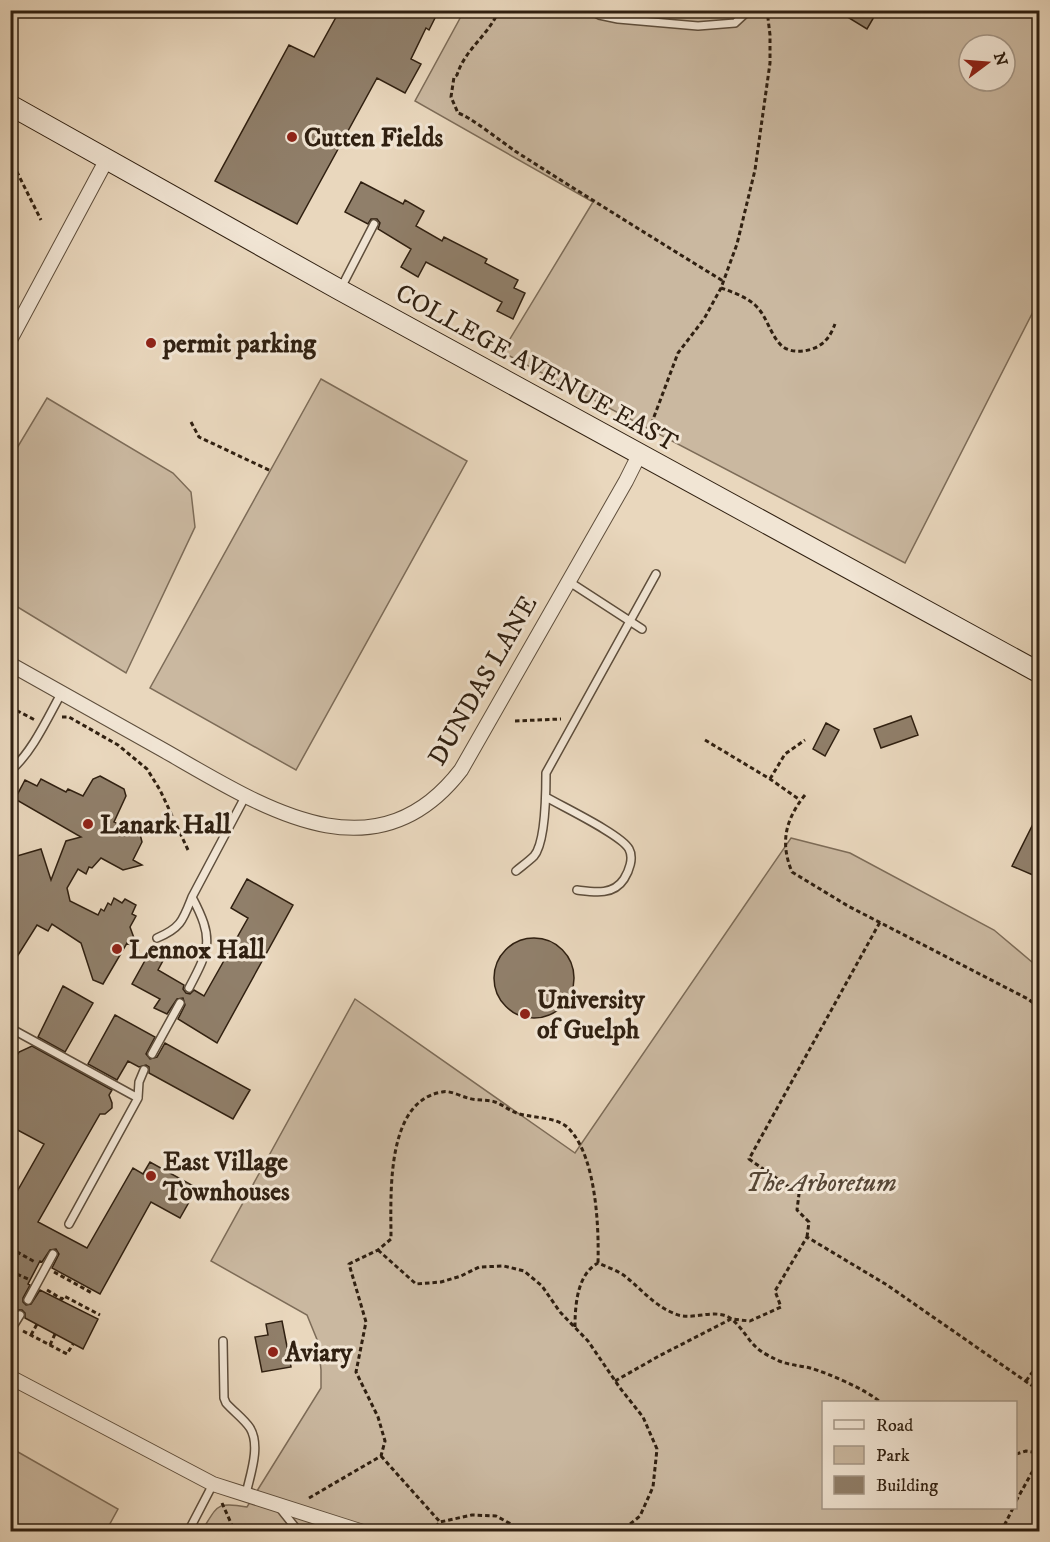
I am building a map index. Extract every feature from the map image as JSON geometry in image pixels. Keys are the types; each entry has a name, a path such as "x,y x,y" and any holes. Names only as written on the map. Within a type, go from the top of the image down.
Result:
{"street":[{"name":"COLLEGE AVENUE EAST","path":"10,105 340,290 1040,673"},
{"path":"10,340 107,159"},
{"name":"DUNDAS LANE","path":"10,663 245,797 303,821 341,828 364,829 394,822 423,808 443,791 461,770 640,453"},
{"path":"10,1377 213,1484 363,1532"}],"lane":[{"path":"590,10 618,20 698,26 735,23 749,10"},
{"path":"340,290 374,224"},
{"path":"516,871 534,856 539,848 546,797 546,773 656,574"},
{"path":"568,581 642,629"},
{"path":"10,771 17,766 44,725 62,692"},
{"path":"157,938 183,921 192,897 245,797"},
{"path":"546,797 612,833 624,841 631,851 628,873 622,883 600,893 577,890"},
{"path":"189,988 203,960 208,936 202,916 192,897"},
{"path":"152,1054 180,1003"},
{"path":"10,1028 138,1098"},
{"path":"69,1224 138,1098 139,1082 144,1070"},
{"path":"28,1300 53,1254"},
{"path":"12,1329 20,1315"},
{"path":"223,1341 224,1398 226,1404 251,1430 254,1438 254,1458 246,1494"},
{"path":"188,1532 213,1484"},
{"path":"276,1503 299,1532"}],"path":[{"path":"499,10 490,27 468,52 453,79 451,97 458,113 465,115 633,227 723,281"},
{"path":"640,453 678,353 704,319 721,288 737,244 755,171 771,52 767,10"},
{"path":"10,158 41,220"},
{"path":"721,288 740,295 754,304 765,317 781,346 793,351 808,351 826,342 836,324"},
{"path":"191,422 199,437 271,471"},
{"path":"10,707 53,730 62,717 69,717 129,752 154,778 188,850"},
{"path":"515,721 577,719"},
{"path":"705,740 770,779 800,801"},
{"path":"770,779 784,754 805,740"},
{"path":"805,795 788,825 784,843 792,872 848,906 1028,999 1040,1008"},
{"path":"575,1327 580,1286 591,1266 598,1263 625,1276 645,1296 675,1314 723,1315 731,1319 750,1321 781,1307 775,1291 807,1237 809,1222 797,1210 799,1194 749,1159 880,922"},
{"path":"292,1508 381,1456 385,1441 378,1417 356,1372 366,1322 349,1264 378,1250 391,1239 391,1176 398,1141 409,1113 422,1098 444,1091 471,1099 495,1102 514,1112 557,1121 571,1130 584,1154 592,1180 598,1263"},
{"path":"10,1128 15,1131"},
{"path":"807,1237 887,1285 1031,1385 1040,1384"},
{"path":"378,1250 416,1284 441,1282 479,1267 504,1266 524,1271 542,1286 560,1312 600,1357 643,1417 657,1449 653,1487 640,1516 620,1532"},
{"path":"10,1269 62,1299 64,1296 100,1315"},
{"path":"615,1381 731,1319"},
{"path":"731,1319 757,1348 775,1359 785,1364 824,1372 879,1401"},
{"path":"31,1335 37,1324"},
{"path":"12,1329 31,1335 67,1354 73,1344"},
{"path":"50,1345 55,1334"},
{"path":"1026,1381 1040,1362"},
{"path":"1017,1454 1026,1451 1040,1453"},
{"path":"381,1456 440,1522"},
{"path":"1017,1500 1040,1458"},
{"path":"213,1484 235,1532"},
{"path":"1001,1532 1012,1509"},
{"path":"430,1532 440,1522 472,1515 496,1516 525,1532"}],"green space":[{"path":"464,11 1039,11 1039,300 905,563 502,352 593,202 415,101"},
{"path":"321,379 467,461 296,770 150,688"},
{"path":"47,398 173,473 191,492 195,527 126,673 11,603 11,458"},
{"name":"The Arboretum","path":"791,838 850,853 994,930 1039,968 1039,1531 201,1532 215,1511 223,1505 247,1507 321,1388 318,1342 307,1315 211,1261 355,999 575,1153"},
{"path":"11,1448 118,1509 106,1531 11,1531"}],"building":[{"name":"Cutten Fields","path":"340,10 439,10 429,30 426,28 411,59 421,64 405,93 377,78 297,224 215,181 289,45 314,57"},
{"path":"836,10 878,10 867,29"},
{"path":"361,182 403,204 405,200 424,211 416,226 442,241 444,237 487,259 485,263 518,280 514,288 525,293 513,319 497,311 502,302 426,262 418,277 401,267 411,249 378,229 380,223 377,219 371,219 368,224 345,212"},
{"path":"911,716 918,735 881,748 874,729"},
{"path":"826,723 839,730 825,756 813,749"},
{"path":"100,776 124,789 126,796 114,822 140,834 142,842 133,860 142,865 123,870 101,858 92,868 89,867 86,874 78,869 67,888 70,901 98,915 101,909 104,911 108,903 111,905 114,898 122,903 125,899 136,905 132,914 136,916 130,927 138,949 127,943 103,984 93,980 81,943 52,924 48,931 37,925 10,968 10,858 41,849 51,880 66,841 81,837 15,799 25,780 37,786 41,779 66,792 68,789 83,796 93,779"},
{"path":"1040,810 1040,878 1012,866"},
{"path":"247,879 293,905 217,1043 178,1019 185,1005 183,998 177,999 167,1014 154,1008 160,999 132,984 152,948 166,955 158,970 184,985 183,989 186,993 190,994 194,990 204,996 248,918 231,908"},
{"path":"534,938 549,941 562,950 571,963 574,978 571,993 562,1006 549,1015 534,1018 519,1015 506,1006 497,993 494,978 497,963 506,950 519,941"},
{"path":"63,986 93,1003 65,1052 38,1037"},
{"name":"East Village Townhouses","path":"115,1015 155,1037 146,1054 150,1059 157,1057 165,1043 250,1090 233,1119 149,1073 149,1067 146,1065 139,1067 128,1061 117,1080 88,1064"},
{"name":"East Village Townhouses","path":"32,1046 112,1090 109,1095 112,1108 105,1114 100,1114 38,1222 87,1248 133,1168 143,1174 150,1162 197,1188 180,1218 151,1202 100,1294 52,1268 59,1254 56,1249 50,1250 42,1262 40,1261 28,1284 30,1285 23,1302 26,1305 31,1304 40,1290 98,1319 83,1349 25,1318 22,1310 15,1312 10,1310 10,1204 44,1144 10,1126 10,1082 17,1070 14,1060 19,1052"},
{"name":"Aviary","path":"282,1321 291,1367 262,1372 255,1337 268,1335 266,1324"}],"place":[{"name":"Cutten Fields","path":"292,137"},
{"name":"permit parking","path":"151,343"},
{"name":"Lanark Hall","path":"88,824"},
{"name":"Lennox Hall","path":"117,949"},
{"name":"University of Guelph","path":"525,1014"},
{"name":"East Village Townhouses","path":"151,1176"},
{"name":"Aviary","path":"273,1352"}]}
